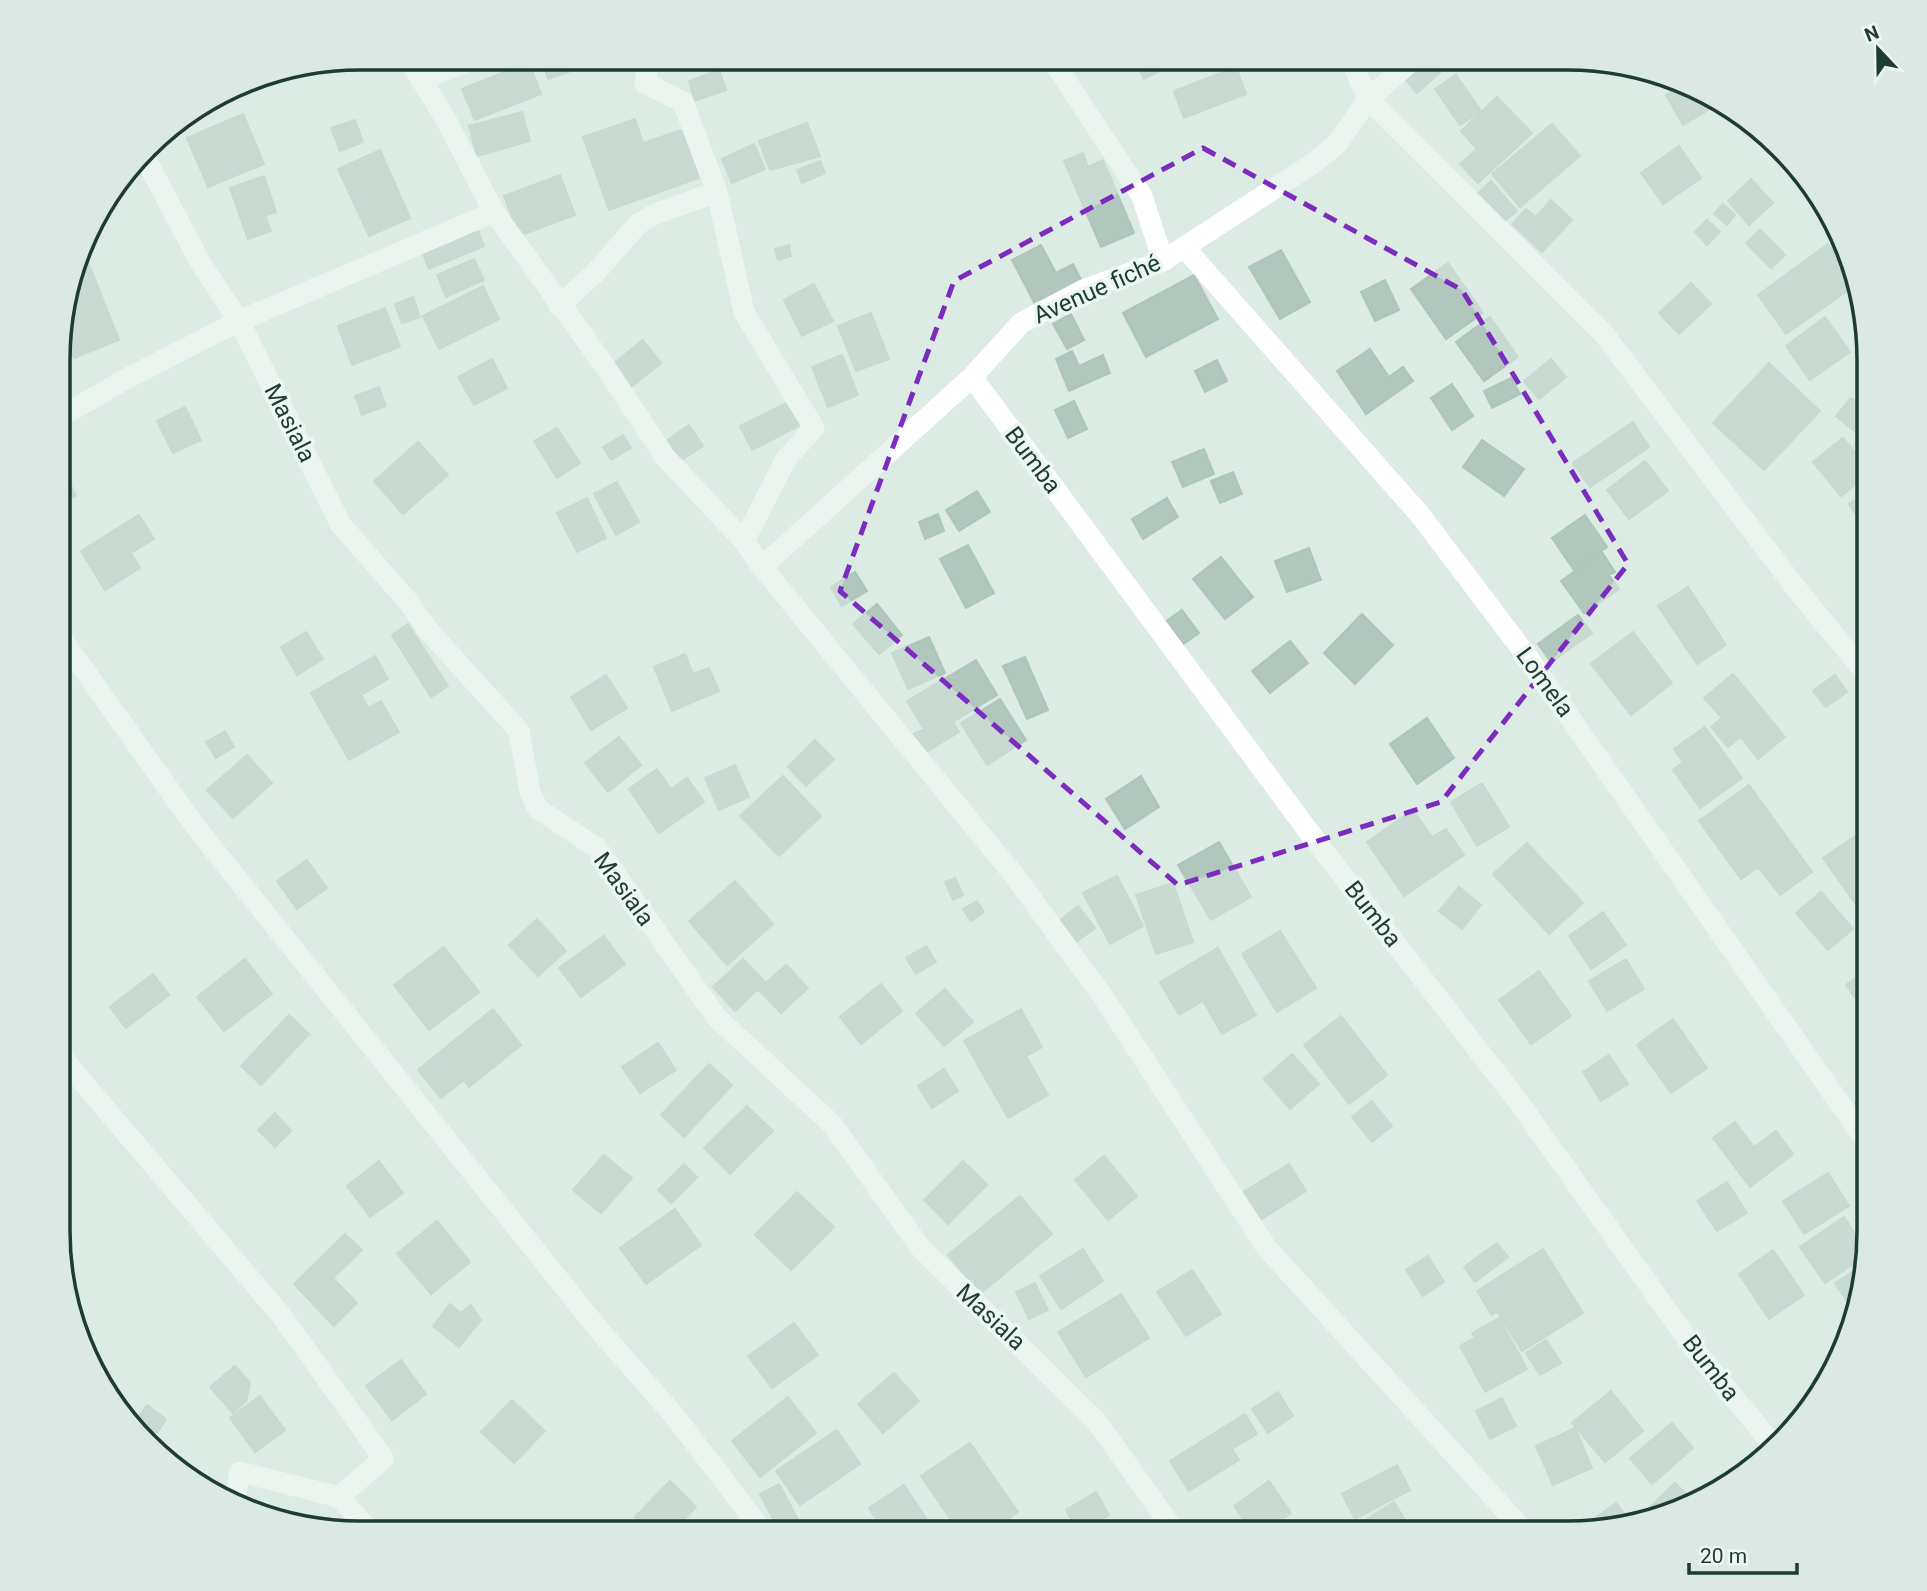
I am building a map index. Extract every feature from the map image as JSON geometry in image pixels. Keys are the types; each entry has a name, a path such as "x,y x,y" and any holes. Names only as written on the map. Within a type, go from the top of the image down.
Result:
{"street":[{"path":"415,70 445,118 494,212 559,306 602,362 665,457 744,541 762,567 1014,875 1104,998 1266,1247 1514,1521"},
{"path":"421,80 446,70"},
{"path":"647,70 645,83 683,102 717,192 744,312 814,428 786,459 744,541"},
{"path":"1059,70 1142,196 1163,261"},
{"path":"1355,70 1368,99 1603,333 1802,596 1857,662"},
{"name":"Avenue fiché","path":"762,567 972,377 1021,323 1083,290 1163,261 1185,248 1337,144 1368,99 1401,70"},
{"name":"Masiala","path":"148,163 200,262 239,321 341,525 407,600 428,630 519,731 530,792 538,809 597,848 717,1018 832,1124 919,1247 1097,1422 1167,1521"},
{"path":"559,306 597,271 638,224 655,214 717,192"},
{"path":"70,411 124,380 239,321 494,212"},
{"name":"Lomela","path":"1185,248 1429,526 1573,720 1857,1128"},
{"name":"Bumba","path":"972,377 1309,832 1517,1100 1699,1354 1769,1439"},
{"path":"70,650 195,826 599,1330 673,1415 755,1521"},
{"path":"70,1067 281,1315 382,1456 383,1459 339,1497"},
{"path":"236,1493 240,1472 339,1497 361,1521"}],"highlighted area":[{"path":"1203,148 1462,290 1628,564 1441,802 1178,885 840,591 954,281"}],"building":[{"path":"509,70 532,70 541,94 475,120 462,89"},
{"path":"545,70 574,70 548,79"},
{"path":"719,70 726,90 695,101 689,81"},
{"path":"1140,70 1161,70 1144,79"},
{"path":"1228,70 1237,70 1246,94 1184,118 1174,91"},
{"path":"1415,70 1443,70 1417,93 1405,79"},
{"path":"1456,75 1481,111 1460,125 1435,89"},
{"path":"1674,90 1711,108 1683,125 1666,95"},
{"path":"1497,97 1532,133 1478,183 1460,164 1477,149 1461,131"},
{"path":"522,112 530,141 477,156 469,126"},
{"path":"243,114 264,164 208,187 187,138"},
{"path":"635,119 643,143 682,130 699,178 609,210 583,137"},
{"path":"355,120 363,142 340,151 331,128"},
{"path":"807,123 820,156 770,170 759,141"},
{"path":"1552,124 1580,156 1520,207 1492,174"},
{"path":"754,144 765,169 732,183 722,159"},
{"path":"1679,146 1701,178 1663,204 1641,173"},
{"path":"380,150 410,218 369,236 338,169"},
{"path":"1083,153 1088,167 1103,160 1134,233 1101,247 1064,161"},
{"path":"820,161 825,173 802,183 797,170"},
{"path":"560,175 575,215 519,236 504,196"},
{"path":"264,176 276,212 265,216 271,231 248,239 230,188"},
{"path":"1751,179 1773,203 1749,225 1728,201"},
{"path":"1491,181 1517,211 1502,223 1477,194"},
{"path":"1551,200 1572,220 1542,252 1512,224 1526,209 1536,217"},
{"path":"1723,204 1735,215 1727,225 1714,214"},
{"path":"1707,220 1720,232 1707,245 1695,232"},
{"path":"476,226 484,246 429,269 421,249"},
{"path":"1760,230 1785,255 1771,268 1746,243"},
{"path":"1828,244 1839,259 1848,290 1786,334 1758,295"},
{"path":"789,245 791,256 778,260 775,249"},
{"path":"1041,245 1056,273 1073,264 1084,285 1037,308 1012,260"},
{"path":"1281,250 1310,302 1280,319 1249,267"},
{"path":"474,259 484,280 446,297 437,275"},
{"path":"87,261 119,340 74,358 71,349 72,322"},
{"path":"1448,263 1483,313 1446,339 1411,289"},
{"path":"1194,275 1218,319 1146,357 1123,313"},
{"path":"1385,280 1399,310 1375,321 1361,292"},
{"path":"1691,283 1711,304 1679,334 1659,313"},
{"path":"814,284 833,321 802,336 784,300"},
{"path":"483,286 499,319 439,349 423,316"},
{"path":"413,297 420,317 402,323 395,304"},
{"path":"385,308 400,347 352,365 338,326"},
{"path":"871,313 889,359 856,371 838,326"},
{"path":"1071,314 1084,340 1067,349 1053,324"},
{"path":"1490,317 1518,357 1484,381 1456,342"},
{"path":"1825,317 1850,352 1810,380 1786,346"},
{"path":"643,340 661,363 631,387 613,364"},
{"path":"1370,349 1389,377 1403,367 1413,381 1366,414 1337,371"},
{"path":"1072,351 1079,366 1103,355 1110,373 1069,391 1056,359"},
{"path":"842,355 858,395 828,407 812,367"},
{"path":"492,359 507,388 474,405 458,377"},
{"path":"1551,359 1566,377 1539,399 1524,381"},
{"path":"1217,360 1227,381 1205,392 1195,371"},
{"path":"1769,363 1820,411 1764,470 1713,423"},
{"path":"1511,378 1520,394 1492,408 1484,391"},
{"path":"1452,384 1473,416 1452,430 1431,398"},
{"path":"379,387 386,406 362,415 355,396"},
{"path":"1851,398 1857,403 1857,433 1836,416"},
{"path":"1074,401 1087,429 1068,438 1055,410"},
{"path":"788,402 800,425 752,450 740,426"},
{"path":"185,407 201,440 173,453 157,421"},
{"path":"1633,422 1649,447 1590,487 1573,463"},
{"path":"689,425 703,446 679,462 665,442"},
{"path":"557,428 580,463 557,478 534,441"},
{"path":"623,435 631,448 611,460 603,447"},
{"path":"1843,438 1857,455 1857,483 1841,496 1813,462"},
{"path":"1482,440 1524,469 1504,496 1463,467"},
{"path":"418,442 448,475 403,514 374,481"},
{"path":"1204,449 1214,474 1183,487 1172,462"},
{"path":"1645,461 1668,491 1629,519 1607,490"},
{"path":"1233,472 1242,494 1220,503 1211,481"},
{"path":"617,482 639,522 616,535 594,494"},
{"path":"70,484 76,496 70,499"},
{"path":"977,491 990,512 959,531 946,510"},
{"path":"587,498 606,538 577,552 557,513"},
{"path":"1167,498 1178,517 1143,539 1132,519"},
{"path":"1857,499 1857,517 1849,504"},
{"path":"938,514 944,531 925,539 919,522"},
{"path":"139,515 154,539 131,553 140,568 105,590 81,551"},
{"path":"1585,515 1607,547 1574,570 1552,538"},
{"path":"968,545 994,593 966,608 940,559"},
{"path":"1309,548 1321,580 1287,592 1275,561"},
{"path":"1602,552 1615,572 1609,575 1619,589 1584,613 1561,581"},
{"path":"1221,557 1253,597 1225,619 1193,579"},
{"path":"855,572 867,591 842,606 831,587"},
{"path":"1688,587 1726,645 1697,664 1658,606"},
{"path":"877,604 902,635 879,654 853,624"},
{"path":"1182,610 1199,633 1179,647 1162,624"},
{"path":"1362,614 1393,645 1355,684 1324,653"},
{"path":"1578,615 1592,633 1551,662 1538,644"},
{"path":"408,624 448,686 431,697 392,635"},
{"path":"306,632 323,659 297,675 281,647"},
{"path":"1633,632 1672,683 1631,715 1591,664"},
{"path":"929,637 945,673 908,689 892,653"},
{"path":"1290,641 1308,663 1270,693 1252,671"},
{"path":"685,654 693,674 709,668 719,691 672,711 654,667"},
{"path":"375,656 388,679 361,695 368,708 381,701 399,732 349,760 311,693"},
{"path":"1025,657 1048,710 1027,719 1003,666"},
{"path":"976,660 997,695 953,722 959,732 923,754 912,735 924,729 907,701"},
{"path":"1733,674 1785,737 1758,759 1741,737 1728,747 1711,727 1722,718 1704,698"},
{"path":"606,675 627,708 591,730 571,697"},
{"path":"1835,675 1847,692 1826,707 1813,691"},
{"path":"1000,699 1026,740 987,765 961,723"},
{"path":"1427,718 1454,758 1417,784 1390,744"},
{"path":"1705,727 1742,778 1700,808 1673,770 1683,762 1674,749"},
{"path":"225,731 234,747 216,758 206,742"},
{"path":"619,737 641,765 608,792 585,763"},
{"path":"815,740 834,759 806,786 788,767"},
{"path":"247,755 272,783 233,818 207,790"},
{"path":"735,765 749,797 719,810 705,778"},
{"path":"657,769 671,789 687,778 704,802 659,833 629,789"},
{"path":"783,776 821,816 779,856 740,816"},
{"path":"1141,776 1159,807 1125,829 1106,799"},
{"path":"1482,783 1509,827 1477,846 1451,802"},
{"path":"1749,785 1812,872 1780,895 1758,867 1741,879 1699,821"},
{"path":"1413,810 1432,837 1446,829 1464,855 1404,896 1367,842"},
{"path":"1857,835 1857,906 1823,858"},
{"path":"1219,842 1251,897 1211,920 1178,865"},
{"path":"1527,843 1583,903 1549,934 1493,874"},
{"path":"307,860 327,888 297,909 277,881"},
{"path":"1117,876 1143,926 1110,944 1083,893"},
{"path":"955,878 963,895 953,900 945,882"},
{"path":"735,881 773,924 727,965 689,921"},
{"path":"1173,883 1193,942 1156,954 1136,895"},
{"path":"1459,887 1481,905 1462,929 1439,911"},
{"path":"1821,892 1853,929 1828,950 1796,913"},
{"path":"977,901 984,912 971,921 963,909"},
{"path":"1078,906 1095,928 1076,942 1059,921"},
{"path":"1603,912 1626,945 1591,969 1569,936"},
{"path":"537,919 566,951 538,976 509,945"},
{"path":"1280,931 1316,988 1277,1012 1242,954"},
{"path":"604,936 625,964 581,997 559,968"},
{"path":"926,946 936,962 916,974 906,958"},
{"path":"444,947 479,992 429,1030 394,985"},
{"path":"1218,948 1256,1015 1222,1034 1203,1001 1179,1015 1160,982"},
{"path":"245,959 272,994 224,1031 197,997"},
{"path":"743,959 766,983 786,965 808,988 781,1013 758,989 735,1011 713,987"},
{"path":"1626,959 1644,989 1607,1011 1589,981"},
{"path":"1539,971 1571,1016 1531,1044 1499,1000"},
{"path":"153,974 169,995 126,1028 110,1007"},
{"path":"1857,977 1857,1000 1846,985"},
{"path":"881,984 902,1011 861,1044 840,1017"},
{"path":"945,989 973,1022 944,1046 916,1013"},
{"path":"493,1009 521,1045 469,1087 464,1080 441,1098 418,1070"},
{"path":"1021,1009 1042,1047 1026,1056 1048,1095 1008,1118 964,1041"},
{"path":"289,1015 309,1034 261,1085 241,1066"},
{"path":"1341,1016 1387,1075 1349,1104 1304,1045"},
{"path":"1673,1019 1707,1068 1671,1093 1637,1045"},
{"path":"658,1043 676,1070 640,1093 622,1067"},
{"path":"1292,1054 1319,1084 1290,1109 1264,1079"},
{"path":"1609,1055 1628,1084 1601,1101 1583,1072"},
{"path":"709,1064 732,1085 684,1137 661,1115"},
{"path":"944,1069 958,1091 932,1108 918,1086"},
{"path":"1372,1101 1392,1126 1372,1142 1352,1117"},
{"path":"747,1106 773,1131 730,1174 704,1148"},
{"path":"275,1113 291,1131 275,1147 258,1130"},
{"path":"1735,1122 1754,1147 1776,1131 1793,1154 1750,1187 1713,1138"},
{"path":"604,1155 632,1178 601,1213 573,1190"},
{"path":"1104,1156 1137,1196 1108,1220 1075,1180"},
{"path":"379,1161 403,1193 370,1217 347,1186"},
{"path":"963,1161 987,1185 948,1224 924,1200"},
{"path":"684,1164 697,1177 671,1203 658,1190"},
{"path":"1289,1164 1306,1191 1260,1220 1243,1192"},
{"path":"1828,1173 1849,1206 1804,1234 1783,1201"},
{"path":"1727,1182 1747,1213 1717,1231 1697,1201"},
{"path":"797,1192 834,1227 791,1270 755,1235"},
{"path":"1020,1196 1052,1234 980,1294 948,1255"},
{"path":"675,1209 701,1245 646,1284 620,1248"},
{"path":"1844,1217 1857,1237 1855,1263 1825,1283 1800,1247"},
{"path":"437,1221 470,1262 431,1294 397,1254"},
{"path":"345,1234 362,1250 333,1278 357,1303 334,1326 294,1284"},
{"path":"1497,1243 1508,1257 1475,1282 1464,1267"},
{"path":"1083,1249 1103,1281 1061,1309 1040,1276"},
{"path":"1543,1249 1583,1313 1522,1351 1497,1311 1492,1315 1477,1291"},
{"path":"1773,1250 1804,1295 1769,1319 1739,1274"},
{"path":"1428,1256 1444,1282 1423,1296 1406,1270"},
{"path":"1192,1270 1221,1314 1186,1336 1157,1292"},
{"path":"1855,1270 1848,1302 1835,1283"},
{"path":"1035,1283 1048,1310 1029,1319 1016,1292"},
{"path":"1121,1294 1149,1338 1086,1377 1058,1332"},
{"path":"450,1304 461,1313 471,1305 481,1320 459,1347 433,1326"},
{"path":"1499,1318 1527,1369 1485,1392 1460,1346 1475,1338 1472,1333"},
{"path":"794,1323 818,1355 772,1388 748,1356"},
{"path":"1546,1340 1561,1363 1540,1375 1526,1353"},
{"path":"401,1360 426,1394 392,1420 366,1386"},
{"path":"235,1366 250,1383 246,1401 233,1413 210,1387"},
{"path":"894,1373 919,1401 883,1433 858,1404"},
{"path":"1611,1391 1643,1431 1605,1462 1572,1423"},
{"path":"1278,1392 1293,1416 1268,1433 1252,1409"},
{"path":"260,1396 285,1430 255,1452 230,1418"},
{"path":"788,1397 816,1433 760,1477 732,1441"},
{"path":"1502,1398 1516,1426 1490,1439 1476,1411"},
{"path":"512,1400 545,1431 514,1463 481,1432"},
{"path":"147,1405 166,1419 157,1433 139,1418"},
{"path":"1245,1414 1257,1434 1232,1449 1239,1460 1189,1491 1170,1461"},
{"path":"1672,1423 1693,1448 1652,1484 1630,1458"},
{"path":"1575,1428 1592,1468 1553,1485 1536,1446"},
{"path":"837,1430 860,1464 800,1505 776,1471"},
{"path":"970,1443 1018,1512 1005,1521 952,1521 921,1476"},
{"path":"1397,1465 1410,1490 1355,1519 1342,1494"},
{"path":"670,1481 696,1507 683,1521 640,1521 635,1517"},
{"path":"1269,1481 1291,1513 1279,1521 1245,1521 1234,1506"},
{"path":"1675,1483 1687,1495 1660,1506 1649,1508"},
{"path":"779,1484 799,1521 774,1521 760,1494"},
{"path":"904,1485 928,1521 877,1521 869,1508"},
{"path":"1096,1492 1109,1515 1098,1521 1072,1521 1066,1510"},
{"path":"1394,1502 1406,1521 1364,1521"},
{"path":"1616,1503 1625,1515 1605,1519 1593,1520"}]}
